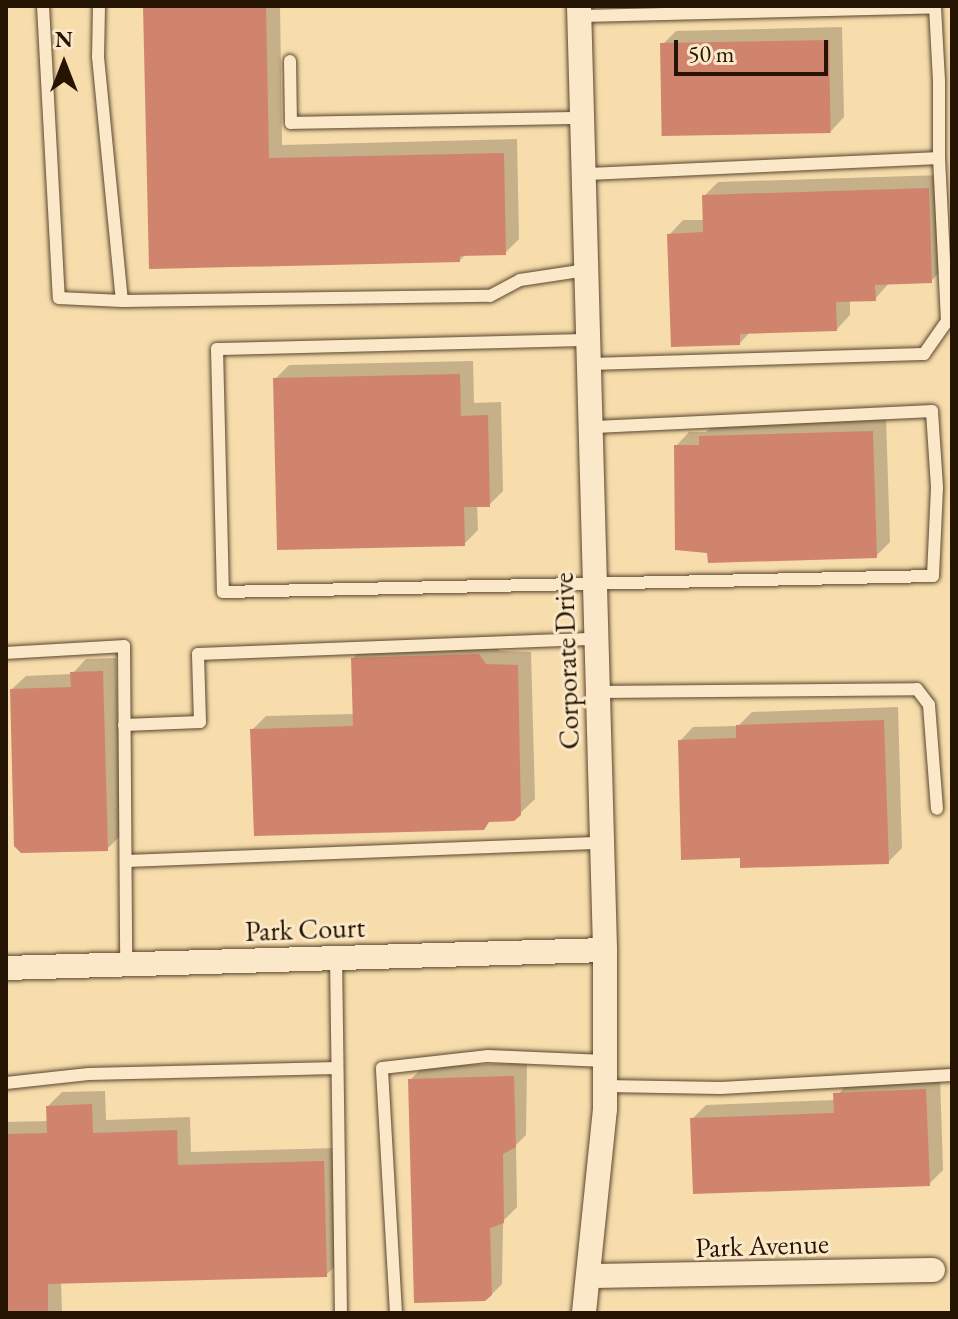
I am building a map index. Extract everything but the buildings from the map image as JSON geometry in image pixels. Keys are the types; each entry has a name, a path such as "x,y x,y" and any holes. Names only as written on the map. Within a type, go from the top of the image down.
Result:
{"street":[{"name":"Corporate Drive","path":"579,11 605,950 605,1086 591,1276 584,1313"},
{"name":"Park Court","path":"6,968 605,950"},
{"name":"Park Avenue","path":"591,1276 933,1270"}],"lane":[{"path":"43,6 59,298 122,301 490,296 520,280 586,270"},
{"path":"99,6 98,57 122,301"},
{"path":"579,11 935,7 947,321 924,354 217,349 223,592 594,580 933,576 937,487 932,411 590,427"},
{"path":"290,61 291,123 582,118"},
{"path":"583,174 939,158"},
{"path":"124,725 200,722 198,654 595,639"},
{"path":"6,653 124,646 126,966"},
{"path":"597,692 917,689 929,705 937,809"},
{"path":"126,861 602,843"},
{"path":"336,957 341,1313"},
{"path":"396,1313 382,1068 488,1056 605,1061"},
{"path":"6,1083 89,1074 337,1068"},
{"path":"605,1086 721,1088 952,1075"}]}
